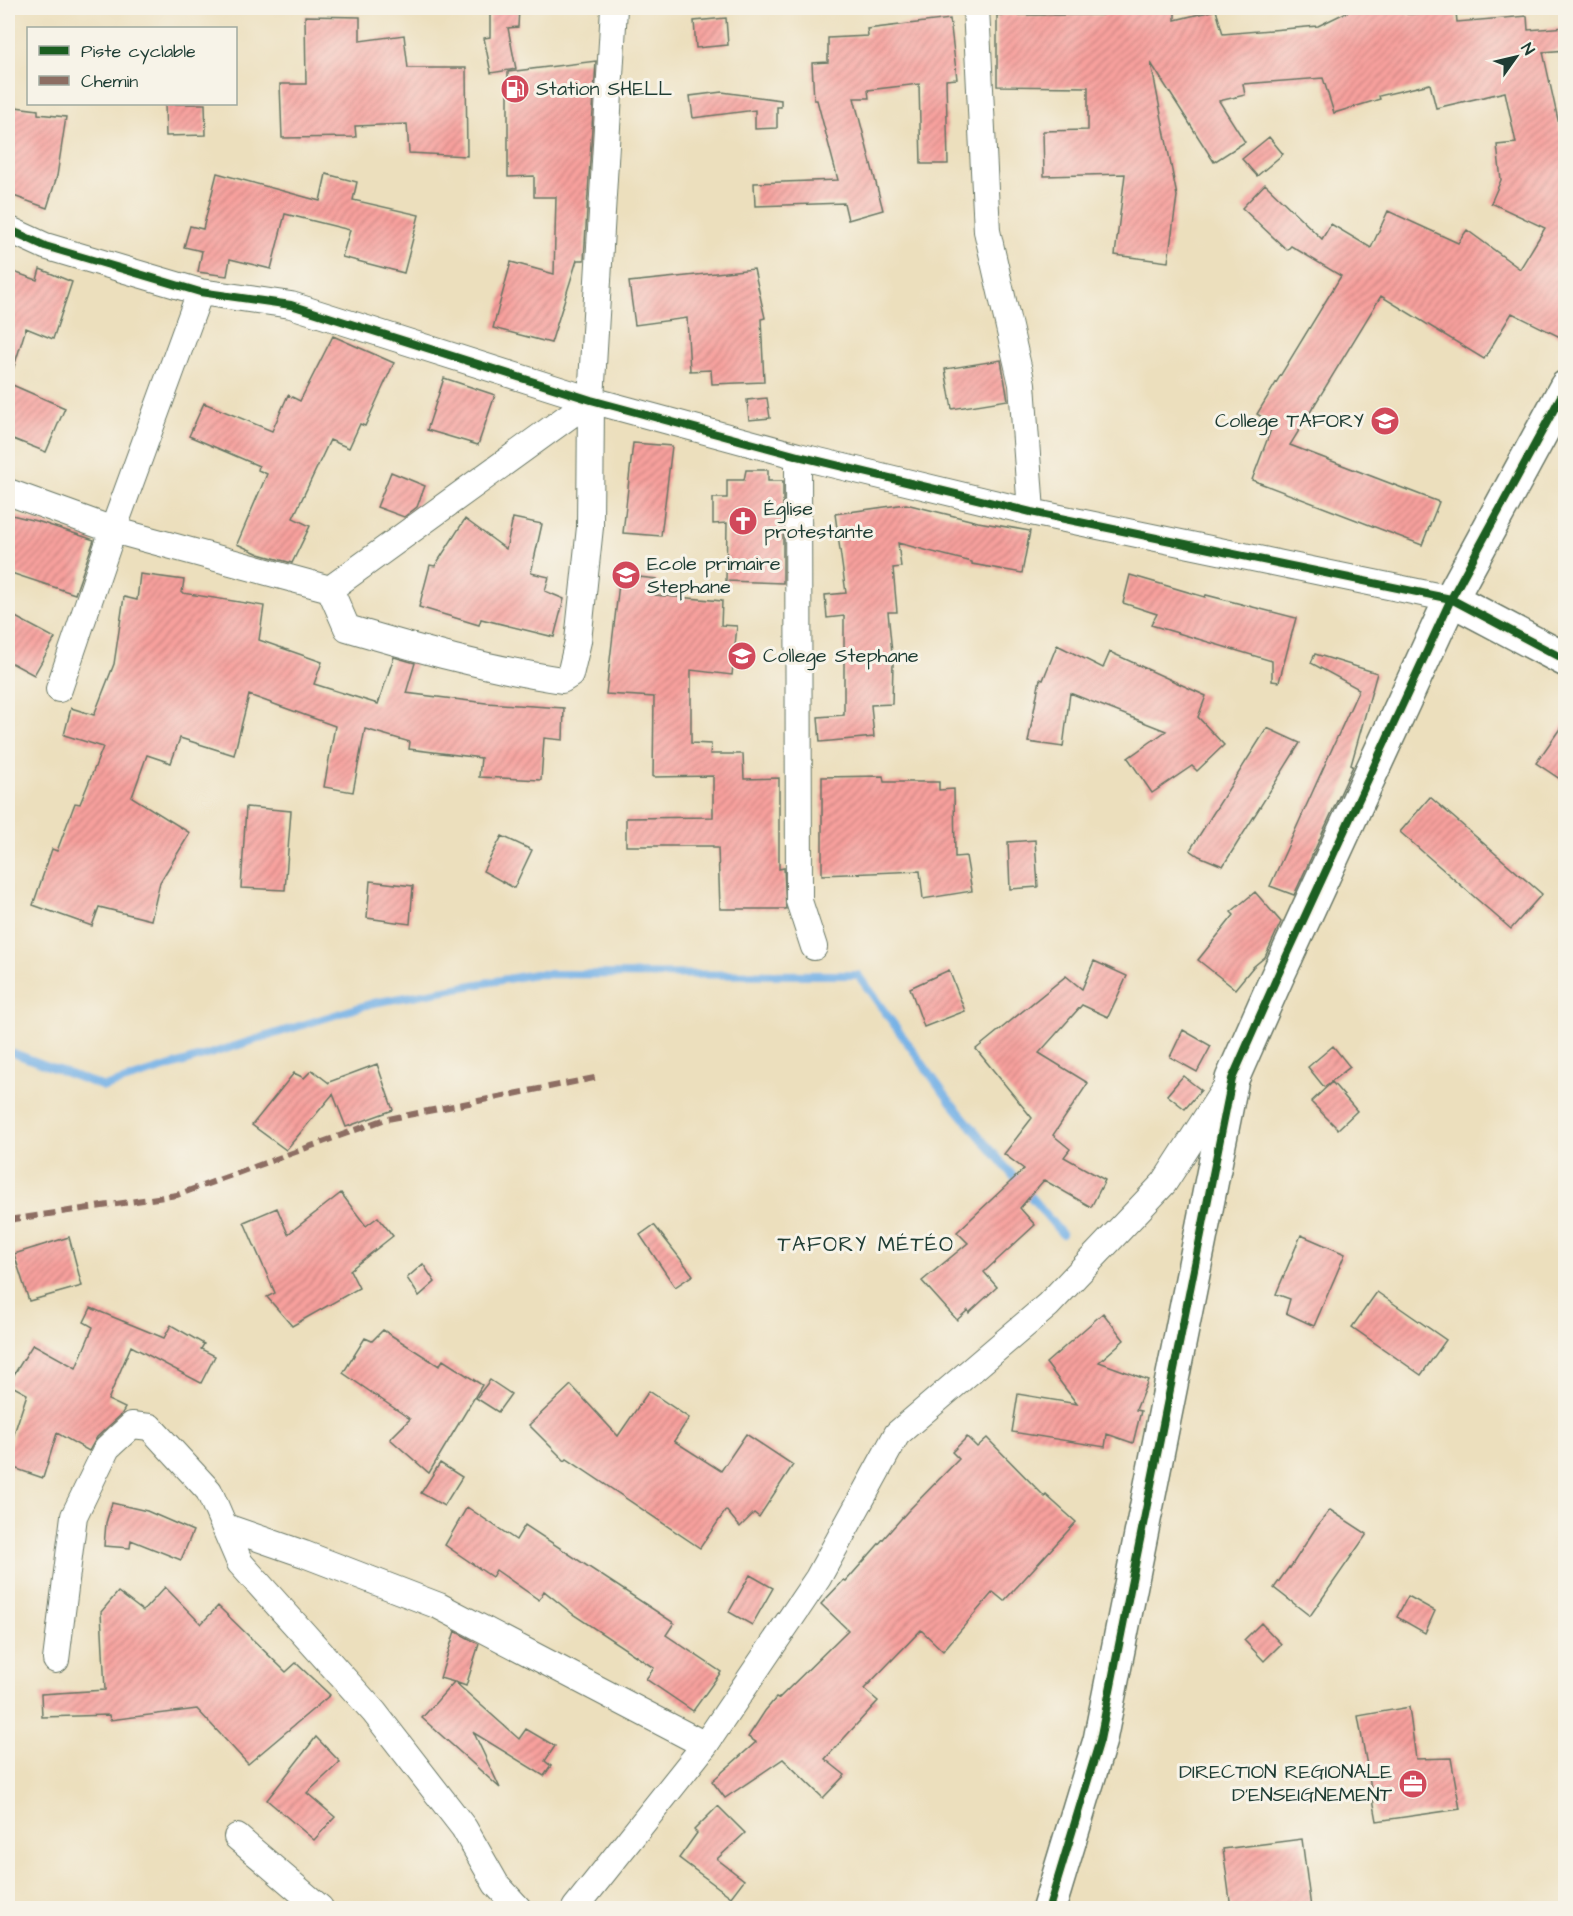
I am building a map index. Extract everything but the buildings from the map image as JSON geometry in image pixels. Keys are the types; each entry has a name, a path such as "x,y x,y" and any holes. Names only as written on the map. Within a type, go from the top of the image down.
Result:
{"street":[{"path":"330,589 347,628 436,654 517,673 562,680 570,675 578,641 590,527 591,400 614,8"},
{"path":"976,8 987,231 1022,384 1031,512"},
{"path":"8,229 45,246 200,292 291,305 591,400 798,456 1031,512 1451,599 1566,660"},
{"path":"59,689 113,530 200,292"},
{"path":"575,1908 705,1745 818,1578 897,1434 1048,1305 1164,1183 1232,1079 1451,599 1566,387"},
{"path":"330,589 591,400"},
{"path":"798,456 799,901 814,947"},
{"path":"8,492 113,530 330,589"},
{"path":"1049,1908 1100,1740 1232,1079"},
{"path":"56,1660 74,1516 107,1448 132,1425 150,1427 209,1491 240,1563 374,1712 464,1828 496,1884 518,1908"},
{"path":"226,1527 439,1606 705,1745"},
{"path":"237,1837 320,1908"}],"waterway":[{"path":"8,1051 104,1087 373,1003 535,974 858,975 949,1100 1062,1234"}],"marked path":[{"path":"8,1220 177,1195 383,1120 599,1077"}],"cycle path":[{"path":"8,229 45,246 200,292 291,305 591,400 798,456 1031,512 1451,599 1566,660"},
{"path":"1049,1908 1100,1740 1232,1079 1451,599 1566,387"}],"place":[{"name":"Station SHELL","path":"515,89"},
{"name":"College TAFORY","path":"1385,421"},
{"name":"Église protestante","path":"743,521"},
{"name":"Ecole primaire Stephane","path":"626,575"},
{"name":"College Stephane","path":"742,656"},
{"name":"DIRECTION REGIONALE D'ENSEIGNEMENT","path":"1413,1784"}],"district":[{"name":"TAFORY MÉTÉO","path":"866,1244"}]}
